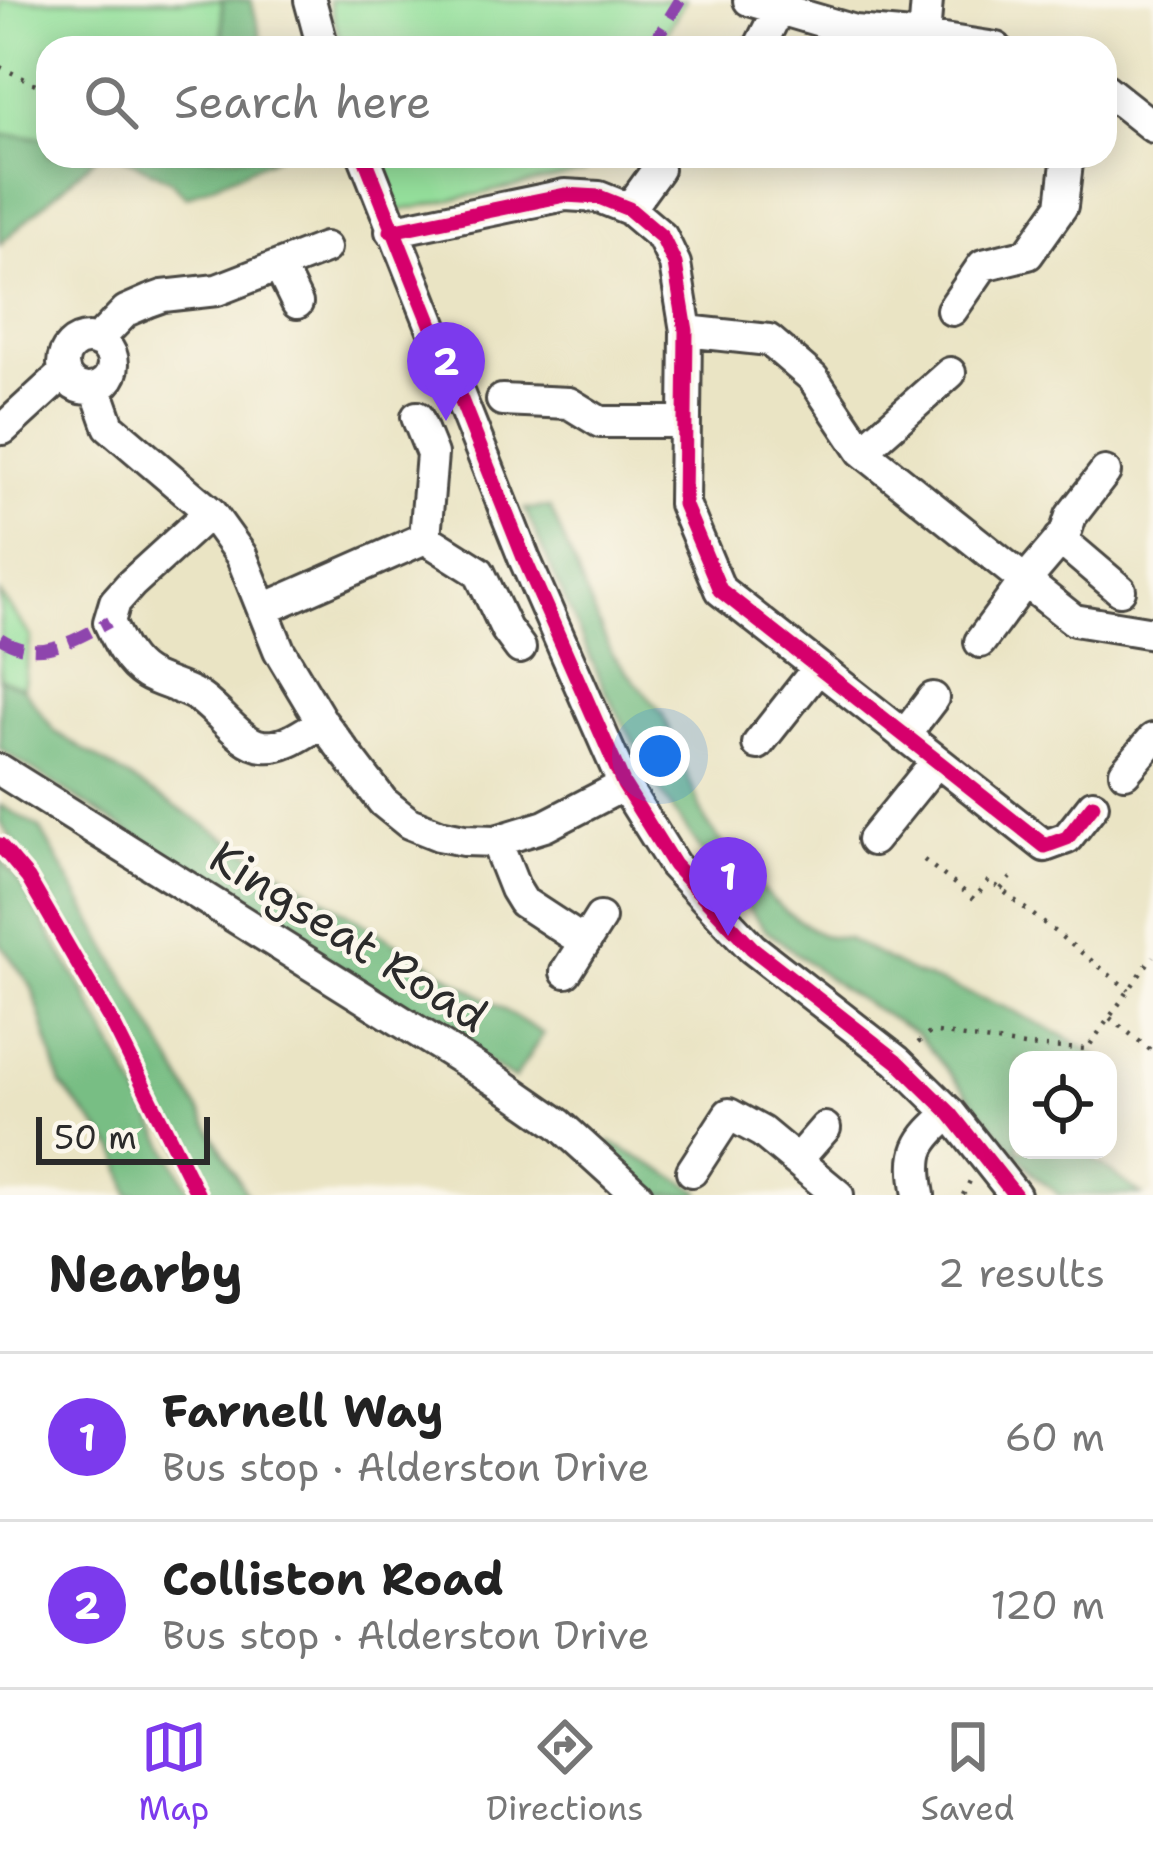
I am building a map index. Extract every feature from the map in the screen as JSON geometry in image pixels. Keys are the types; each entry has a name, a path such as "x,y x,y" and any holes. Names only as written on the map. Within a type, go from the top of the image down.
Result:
{"street":[{"path":"310,0 320,36"},
{"path":"924,36 927,0"},
{"path":"760,36 764,5 855,31 912,36"},
{"path":"1117,101 1153,127"},
{"path":"368,168 524,558 624,785 674,865 752,948 897,1061 950,1113 1015,1195"},
{"path":"952,310 983,265 1028,254 1063,206 1066,168"},
{"path":"629,209 658,169"},
{"path":"392,231 566,195 599,196 629,209 662,237 675,264 686,331 684,504 720,590 1045,846 1067,838 1093,806"},
{"path":"97,341 126,311 149,301 218,290 326,248"},
{"path":"279,266 297,303"},
{"path":"686,331 769,340 813,378 862,451 1074,620 1153,633"},
{"path":"97,341 109,350 113,365 108,379 96,388 81,388 64,373 64,357 74,344 97,341"},
{"path":"3,429 64,373"},
{"path":"862,451 950,373"},
{"path":"96,388 109,426 210,512 241,554 279,650 322,722 383,802 410,823 439,835 496,841 545,826 624,785"},
{"path":"502,400 569,403 600,422 685,422"},
{"path":"417,417 432,454 425,538"},
{"path":"980,641 1060,539 1071,516 1105,472"},
{"path":"210,512 115,602 109,622 124,652 147,675 203,699 251,743 280,746 322,722"},
{"path":"264,609 425,538"},
{"path":"425,538 479,572 520,648"},
{"path":"1060,539 1120,590"},
{"path":"758,744 818,668"},
{"path":"904,736 933,698"},
{"path":"1125,772 1153,739"},
{"path":"873,840 936,762"},
{"name":"Kingseat Road","path":"0,770 500,1083 559,1124 637,1195"},
{"path":"496,841 523,902 592,930 566,972"},
{"path":"919,1195 914,1166 924,1136 950,1113"},
{"path":"692,1172 729,1114 762,1132 838,1195"},
{"path":"798,1160 824,1128"}],"path":[{"path":"0,67 36,84"},
{"path":"924,860 974,899 989,880 1129,990"},
{"path":"1001,890 1016,872"},
{"path":"897,1061 931,1033 1087,1049 1153,956"},
{"path":"1110,1018 1153,1052"},
{"path":"962,1195 975,1172"}],"green space":[{"path":"0,0 222,0 223,36 36,36 36,137 0,135"},
{"path":"222,0 251,0 261,36 223,36"},
{"path":"329,0 685,0 665,36 339,36"},
{"path":"0,135 36,137 36,168 84,168 0,244"},
{"path":"145,168 251,168 186,197 171,181"},
{"path":"382,168 587,168 584,172 398,211"},
{"path":"550,507 611,653 662,713 706,822 752,881 821,935 848,939 911,972 1004,1007 1089,1051 1009,1051 1009,1144 917,1034 844,990 766,930 712,866 662,794 603,686 525,509"},
{"path":"0,594 31,637 23,688 0,678"},
{"path":"0,678 23,688 55,732 543,1034 514,1079 0,749"},
{"path":"0,805 40,828 247,1195 205,1195 46,890 0,822"},
{"path":"0,858 82,988 192,1195 129,1195 117,1151 61,1085 32,987 0,943"},
{"path":"610,1142 700,1191 698,1195 650,1195 604,1151"},
{"path":"1022,1159 1093,1159 1142,1195 1059,1195"}],"marked path":[{"path":"658,36 680,0"},
{"path":"0,638 42,649 109,622"}],"cycle path":[{"path":"369,168 524,558 624,785 674,865 752,948 897,1061 950,1113 1015,1195"},
{"path":"391,231 565,195 599,197 629,209 662,237 675,264 686,331 684,504 720,590 1045,846 1067,838 1093,805"},
{"path":"0,845 28,878 115,1028 198,1195"}],"place":[{"name":"Colliston Road","path":"446,421"},
{"name":"Farnell Way","path":"728,936"}]}
